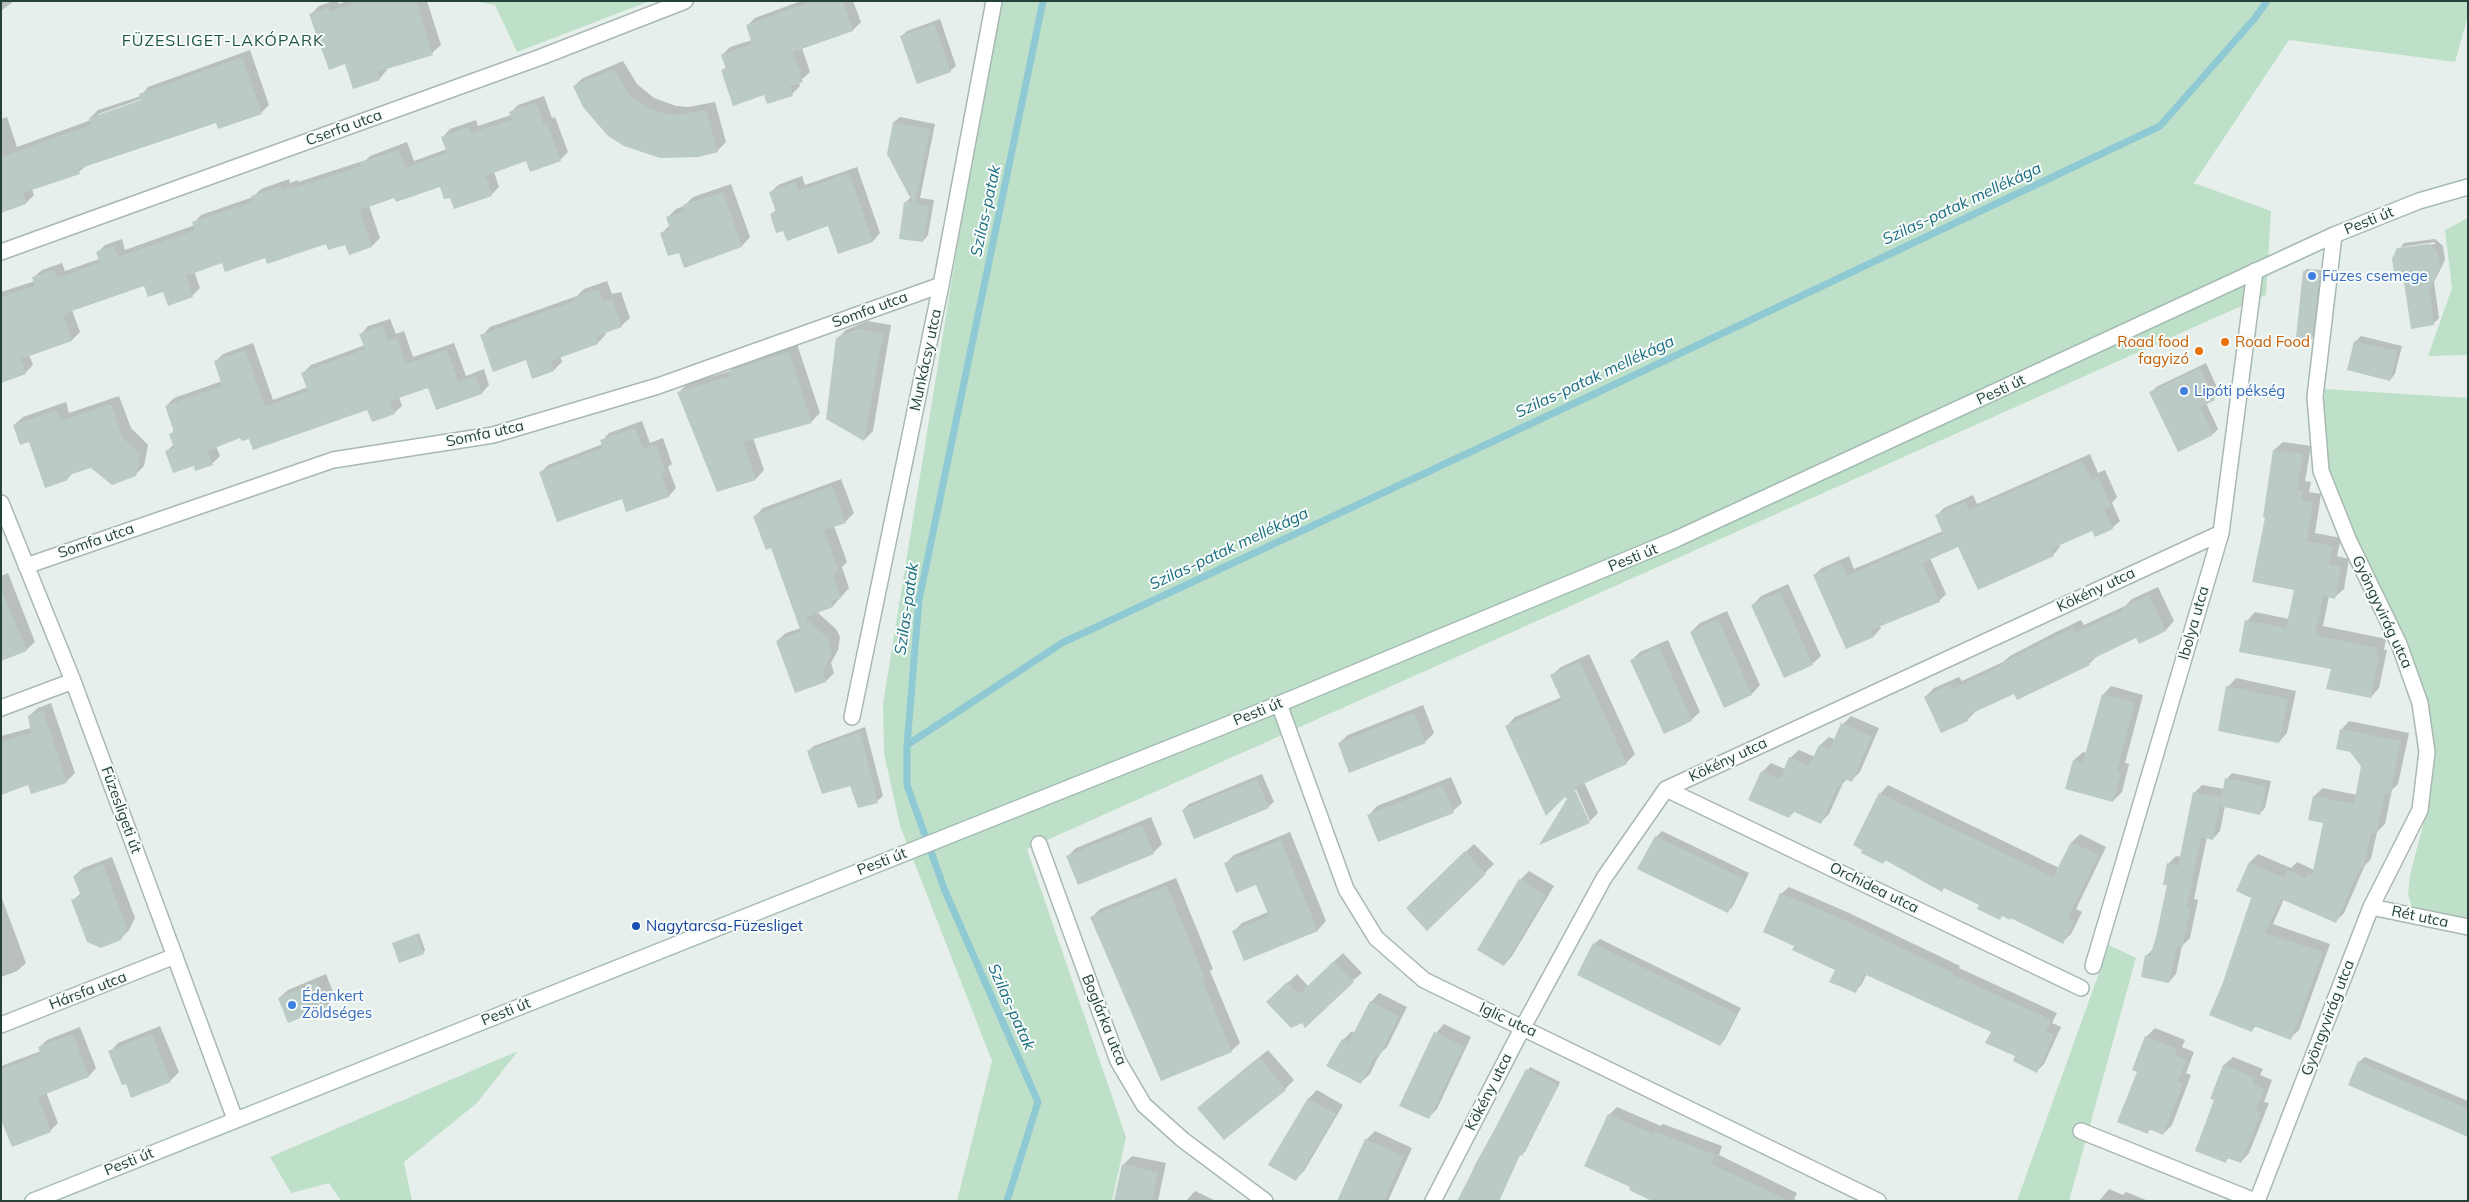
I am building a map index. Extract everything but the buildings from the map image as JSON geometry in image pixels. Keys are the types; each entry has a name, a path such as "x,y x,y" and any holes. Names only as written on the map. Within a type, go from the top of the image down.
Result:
{"street":[{"name":"Cserfa utca","path":"1,252 550,54 685,1"},
{"name":"Munkácsy utca","path":"852,717 941,284 994,1"},
{"name":"Pesti út","path":"33,1201 1279,704 1674,540 2334,235 2419,201 2468,187"},
{"name":"Gyöngyvirág utca","path":"2081,1131 2256,1201 2372,907 2420,810 2427,752 2420,703 2399,644 2349,541 2321,471 2315,397 2334,235"},
{"name":"Ibolya utca","path":"2093,966 2221,533 2256,271"},
{"name":"Somfa utca","path":"26,566 333,460 493,435 658,386 941,284"},
{"name":"Füzesligeti út","path":"1,503 73,681 236,1119"},
{"name":"Kökény utca","path":"1432,1201 1604,878 1666,788 2221,533"},
{"path":"1,708 73,681"},
{"name":"Iglic utca","path":"1279,704 1346,889 1376,938 1424,980 1878,1201"},
{"name":"Orchidea utca","path":"1666,788 2081,988"},
{"name":"Boglárka utca","path":"1039,844 1118,1061 1144,1105 1183,1140 1265,1201"},
{"name":"Rét utca","path":"2372,907 2468,927"},
{"name":"Hársfa utca","path":"1,1025 175,956"}],"green space":[{"path":"473,1 650,1 517,52 495,5"},
{"path":"997,1 2468,1 2468,16 2455,62 2289,40 2194,183 2271,211 2266,295 1027,849 1126,1137 1112,1201 957,1201 992,1061 900,826 884,753 883,704"},
{"path":"2468,218 2468,355 2428,356 2452,288 2445,230"},
{"path":"2325,389 2468,398 2468,918 2412,907 2408,895 2410,875 2426,814 2432,775 2429,723 2324,468 2321,429"},
{"path":"2109,945 2136,958 2069,1201 2017,1201"},
{"path":"518,1051 477,1103 404,1162 412,1201 341,1201 329,1183 291,1193 270,1157"}],"waterway":[{"name":"Szilas-patak","path":"1007,1201 1038,1102 945,891 907,785 907,745 919,600 1043,1"},
{"name":"Szilas-patak mellékága","path":"907,745 1062,643 2160,126 2255,18 2267,1"}],"place":[{"name":"Füzes csemege","path":"2312,276"},
{"name":"Road Food","path":"2225,342"},
{"name":"Road food fagyizó","path":"2199,351"},
{"name":"Lipóti pékség","path":"2184,391"},
{"name":"Nagytarcsa-Füzesliget","path":"636,926"},
{"name":"Édenkert Zöldséges","path":"292,1005"}],"district":[{"name":"FÜZESLIGET-LAKÓPARK","path":"223,41"}]}
